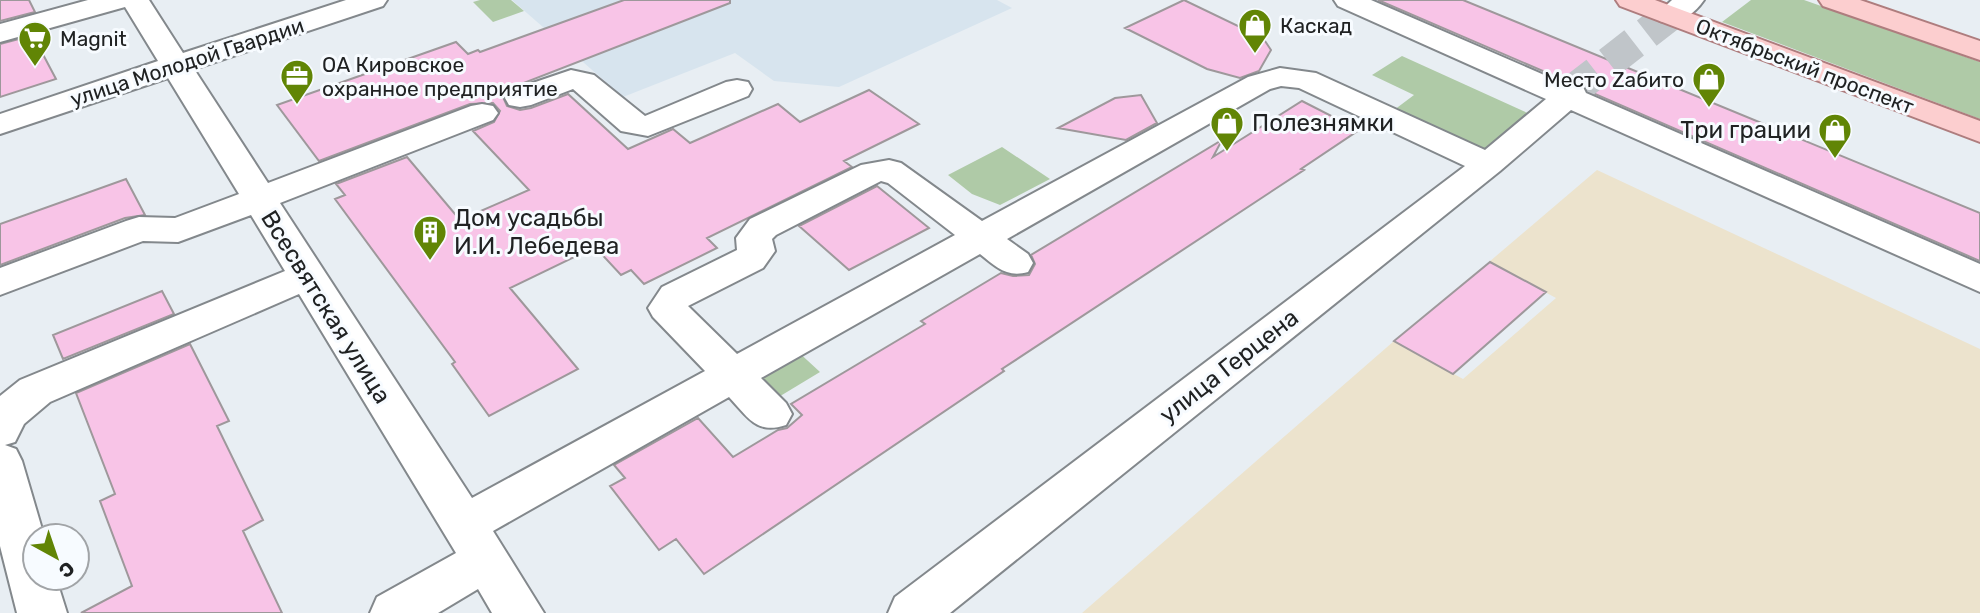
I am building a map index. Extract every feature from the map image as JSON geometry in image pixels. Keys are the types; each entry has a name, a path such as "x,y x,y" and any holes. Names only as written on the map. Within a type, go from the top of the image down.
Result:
{"main road":[{"name":"Октябрьский проспект","path":"1630,0 1680,8 1980,132"},
{"path":"1833,0 1980,51"}],"street":[{"path":"0,33 120,0"},
{"name":"Всесвятская улица","path":"135,0 519,613"},
{"name":"улица Молодой Гвардии","path":"0,124 373,0"},
{"path":"1348,0 1560,102 1980,279"},
{"path":"395,613 474,542 732,376 1259,83 1280,77 1305,79 1488,164"},
{"path":"520,99 570,79 583,81 632,124 648,126 737,89"},
{"name":"улица Герцена","path":"913,613 1488,164 1560,102"},
{"path":"0,282 139,229 178,230 482,113"},
{"path":"771,414 667,308 675,296 750,259 757,251 754,237 763,227 873,172 888,170 901,176 1016,263"},
{"path":"0,430 6,415 35,391 307,276"},
{"path":"0,461 42,613"}],"shaded area":[{"path":"512,0 997,0 1012,8 839,87 774,81 735,53 623,97"},
{"path":"1597,170 1980,349 1980,613 1082,613 1394,341 1463,379 1556,298 1489,262"}],"green space":[{"path":"511,0 524,11 493,22 473,2"},
{"path":"1751,0 1804,0 1980,62 1980,119 1722,22"},
{"path":"1402,56 1534,116 1485,154 1394,110 1414,95 1372,75"},
{"path":"1002,147 1050,179 1000,205 972,194 948,175"},
{"path":"795,349 820,372 777,398 752,373"}],"building":[{"path":"0,0 29,0 35,12 0,21"},
{"path":"624,0 730,0 730,3 508,89 503,97 507,106 520,110 531,108 568,94 628,149 673,129 690,143 778,104 800,122 869,90 919,124 844,161 852,167 707,238 717,248 644,284 631,270 621,275 595,247 510,288 578,369 489,416 452,364 455,362 335,199 345,195 336,184 407,157 460,220 529,190 473,131 494,122 500,111 493,103 470,104 319,161 277,105 456,42 468,54 478,50 480,52"},
{"path":"1184,0 1263,38 1271,50 1259,71 1240,78 1207,69 1125,28"},
{"path":"1378,0 1463,0 1980,213 1980,261 1588,91 1582,82 1566,81"},
{"path":"45,32 49,41 38,45 56,79 0,97 0,44"},
{"path":"1141,95 1157,123 1126,140 1058,128 1115,98"},
{"path":"1302,101 1359,130 1301,169 1304,170 1002,369 1004,371 704,574 676,539 659,550 610,486 625,478 614,465 698,418 733,457 778,430 787,428 802,415 791,404 925,324 921,321 1001,273 1013,276 1029,275 1035,264 1031,255 1222,140 1213,157"},
{"path":"126,179 145,215 125,218 0,265 0,224"},
{"path":"877,186 929,228 849,270 799,226"},
{"path":"1490,262 1546,292 1453,374 1394,341"},
{"path":"162,291 174,314 63,359 53,335"},
{"path":"190,344 229,421 217,426 263,520 243,531 282,613 81,613 132,586 100,501 115,494 76,393"}],"tunnel":[{"path":"1571,92 1670,15"}],"place":[{"name":"Каскад","path":"1255,55"},
{"name":"Magnit","path":"35,68"},
{"name":"ОА Кировское охранное предприятие","path":"297,106"},
{"name":"Место Zабито","path":"1709,109"},
{"name":"Полезнямки","path":"1227,153"},
{"name":"Три грации","path":"1835,160"},
{"name":"Дом усадьбы И.И. Лебедева","path":"430,262"}]}
